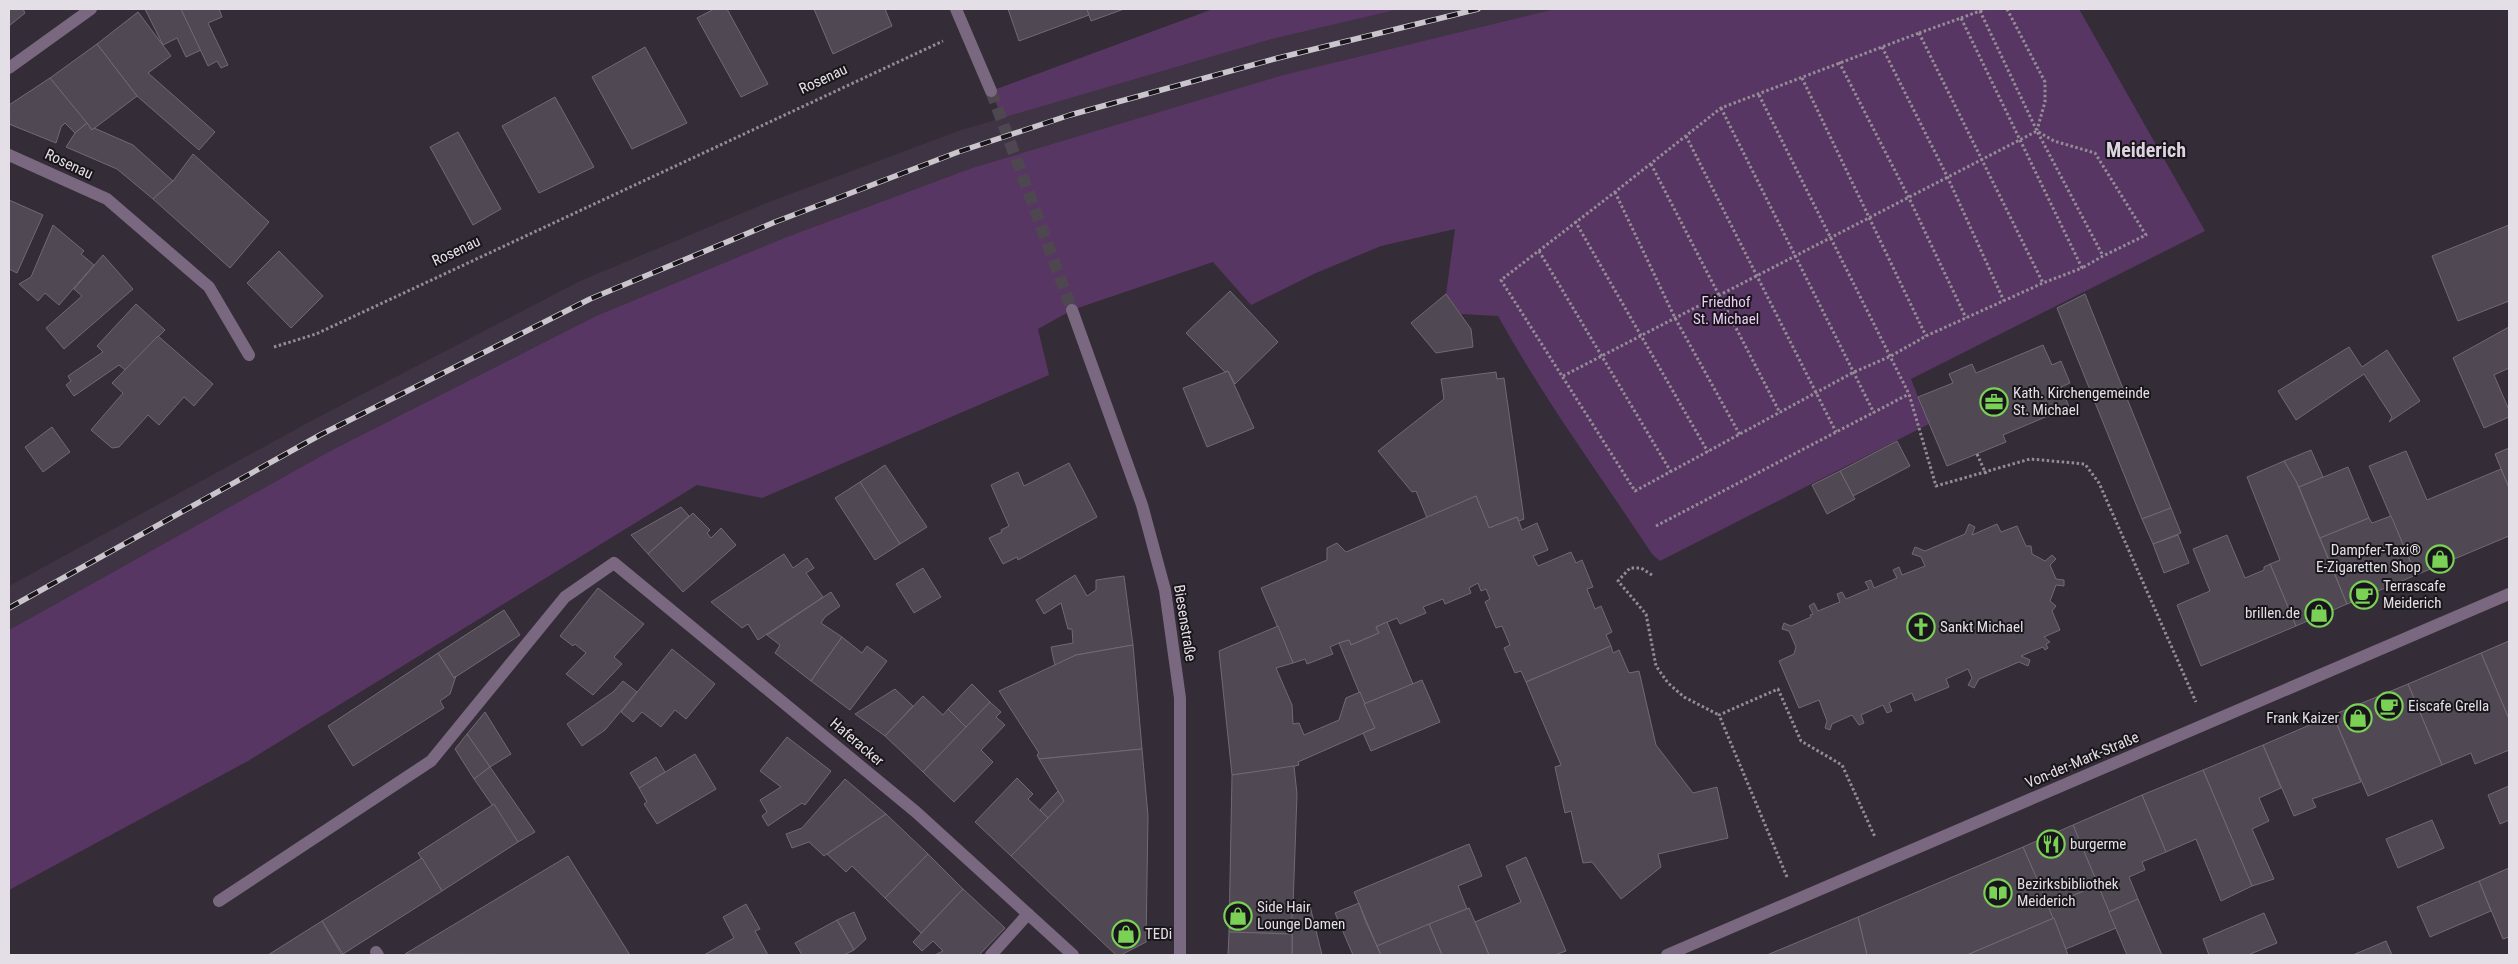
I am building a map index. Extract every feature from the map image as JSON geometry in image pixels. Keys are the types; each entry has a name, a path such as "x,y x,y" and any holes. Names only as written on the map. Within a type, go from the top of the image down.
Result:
{"street":[{"path":"9,68 91,9"},
{"path":"956,9 991,91"},
{"name":"Rosenau","path":"9,155 107,199 209,287 249,355"},
{"name":"Biesenstraße","path":"1072,310 1142,505 1165,590 1180,698 1180,955"},
{"name":"Haferacker","path":"219,901 431,761 565,597 614,563 916,812 1073,955"},
{"name":"Von-der-Mark-Straße","path":"1667,955 2509,594"},
{"path":"991,955 1028,914"}],"path":[{"path":"1985,9 1882,48 1839,62 1759,95 1721,108 1501,280 1636,491 1854,372 1891,356 1926,336 2043,283 2082,268 2146,235 2095,152 2054,141 2037,131"},
{"path":"2007,9 2045,82 2045,102 2037,131"},
{"path":"1980,11 2037,131 2103,256"},
{"path":"1961,18 2082,268"},
{"name":"Rosenau","path":"249,355 316,334 964,31"},
{"path":"1919,34 2043,283"},
{"path":"1882,48 1947,176 2004,301"},
{"path":"1839,62 1908,196 1966,318"},
{"path":"1802,78 1870,216 1926,336"},
{"path":"1759,95 1909,394 1936,486 1986,474 2030,459 2085,464 2099,483 2178,666 2206,724"},
{"path":"1721,108 1874,413"},
{"path":"1563,376 2020,138 2037,131"},
{"path":"1686,136 1836,432"},
{"path":"1651,164 1780,413"},
{"path":"1615,192 1675,318 1740,435"},
{"path":"1575,221 1708,452"},
{"path":"1539,251 1671,472"},
{"path":"1656,526 1909,394"},
{"path":"1977,454 1986,474"},
{"path":"1652,575 1641,568 1630,568 1618,580 1646,614 1656,666 1668,683 1684,697 1719,715 1797,900"},
{"path":"1719,715 1778,689 1801,741 1842,765 1887,862"}],"shaded area":[{"path":"1400,9 1555,9 1283,75 972,168 784,238 596,316 332,450 9,630 9,586 311,421 580,281 764,204 958,131 1272,39"}],"green space":[{"path":"1213,9 1400,9 1272,39 1002,118 991,91"},
{"name":"Friedhof St. Michael","path":"1555,9 2079,9 2205,231 1911,379 1929,424 1660,561 1652,554 1573,437 1534,377 1498,316 1461,314 1446,294 1455,229 1381,246 1316,273 1251,305 1213,262 1072,310 1038,329 1049,375 762,498 697,485 248,761 9,890 9,630 332,450 596,316 784,238 972,168 1283,75"}],"building":[{"path":"9,9 23,9 25,13 9,26"},
{"path":"145,9 181,9 201,50 186,57 177,38 163,45"},
{"path":"181,9 219,9 222,17 208,23 228,65 221,68 217,61 208,66"},
{"path":"714,9 727,9 768,84 741,97 697,18"},
{"path":"814,9 885,9 892,26 833,54"},
{"path":"1008,9 1087,9 1089,15 1019,41"},
{"path":"1087,9 1124,9 1091,21"},
{"path":"138,12 171,56 148,73 215,132 199,150 137,96 97,44"},
{"path":"97,44 137,96 92,130 50,78"},
{"path":"645,47 687,123 632,149 592,77"},
{"path":"50,78 87,123 75,133 65,123 61,127 56,143 9,124 9,105"},
{"path":"555,97 594,167 539,193 502,126"},
{"path":"87,123 92,130 94,128 133,145 173,181 153,199 117,169 66,147 75,133"},
{"path":"458,132 501,209 473,225 430,147"},
{"path":"193,154 269,222 230,268 153,199 173,181"},
{"path":"9,200 43,215 17,273 9,269"},
{"path":"53,225 84,251 81,254 94,265 59,305 45,293 38,301 19,284 31,277"},
{"path":"2509,225 2509,301 2458,321 2432,256"},
{"path":"279,251 323,296 291,328 247,283"},
{"path":"103,255 133,289 64,349 46,328 82,296 74,289"},
{"path":"1230,291 1278,342 1235,384 1228,371 1225,372 1186,333"},
{"path":"1446,294 1471,329 1473,347 1436,353 1411,323"},
{"path":"2085,294 2171,508 2142,519 2057,308"},
{"path":"136,304 165,330 125,370 119,365 74,396 66,385 71,381 68,376 103,352 97,346"},
{"path":"2509,327 2509,368 2494,375 2509,410 2509,417 2484,428 2453,358"},
{"path":"158,336 213,384 194,406 184,397 159,425 148,415 119,447 112,448 91,430 123,393 112,383"},
{"name":"Kath. Kirchengemeinde St. Michael","path":"2043,345 2052,365 2061,361 2070,383 2061,387 2069,407 2003,435 2006,442 1947,466 1918,397 1953,383 1949,374 1972,364 1976,373"},
{"path":"2349,347 2362,367 2387,350 2420,401 2389,422 2392,417 2364,374 2296,420 2278,391"},
{"path":"1228,371 1254,428 1207,447 1183,388"},
{"path":"1496,372 1497,379 1504,378 1524,519 1519,521 1517,517 1489,528 1476,496 1427,518 1416,491 1412,492 1378,451 1444,399 1441,379"},
{"path":"52,427 70,452 43,472 25,447"},
{"path":"1897,441 1910,466 1853,496 1840,471"},
{"path":"2509,448 2509,488 2495,454"},
{"path":"2311,450 2323,477 2299,487 2284,461"},
{"path":"2406,451 2427,500 2501,469 2509,488 2509,536 2416,575 2369,466"},
{"path":"2284,461 2296,481 2347,604 2296,626 2270,564 2280,560 2247,477"},
{"path":"1069,463 1097,517 1018,560 1017,557 1003,564 989,538 1002,532 1001,530 1009,526 991,485 1018,472 1024,486"},
{"path":"885,465 927,527 900,544 860,482"},
{"path":"2348,467 2369,518 2320,538 2299,487"},
{"path":"1840,471 1855,499 1827,514 1812,485"},
{"path":"860,482 900,544 875,560 835,498"},
{"path":"1476,496 1489,528 1517,517 1522,530 1537,523 1548,550 1533,556 1538,566 1571,552 1576,563 1582,560 1593,587 1587,589 1595,609 1601,606 1612,632 1606,635 1611,646 1526,682 1521,671 1515,673 1504,648 1510,645 1502,626 1496,628 1485,602 1490,599 1486,589 1481,591 1478,583 1469,588 1471,593 1445,604 1443,599 1423,607 1426,613 1400,624 1397,618 1376,627 1379,633 1351,645 1349,640 1330,647 1333,654 1307,664 1305,659 1293,663 1261,588 1327,560 1327,548 1337,543 1346,552"},
{"path":"681,507 689,516 648,554 631,535"},
{"path":"2171,508 2181,533 2153,544 2142,519"},
{"path":"693,513 710,530 707,533 711,538 721,528 736,545 683,592 648,554"},
{"path":"2391,516 2416,575 2347,604 2320,538 2369,518 2372,523"},
{"name":"Sankt Michael","path":"1969,524 1975,527 1972,535 1997,524 2001,532 2017,526 2026,546 2031,546 2032,554 2045,561 2052,555 2056,559 2050,565 2056,579 2064,580 2064,586 2056,585 2050,601 2056,606 2052,611 2060,630 2044,637 2050,642 2046,644 2048,648 2045,650 2043,647 2021,656 2030,660 2028,666 2019,662 1979,679 1974,688 1968,685 1972,678 1968,669 1946,679 1949,687 1915,701 1912,693 1889,703 1892,711 1887,713 1883,705 1861,715 1864,723 1859,725 1852,715 1832,724 1830,730 1825,728 1827,721 1819,700 1799,708 1779,661 1794,654 1796,647 1789,631 1782,629 1784,623 1791,626 1811,617 1810,615 1813,614 1809,606 1814,603 1818,611 1840,602 1837,594 1842,592 1846,599 1869,589 1865,582 1871,580 1874,588 1897,578 1893,570 1899,567 1902,575 1925,566 1921,557 1912,554 1915,547 1925,551 1965,534"},
{"path":"2178,535 2189,563 2164,573 2153,544"},
{"path":"2227,535 2245,578 2264,570 2264,567 2270,564 2296,626 2201,666 2177,605 2210,591 2193,549"},
{"path":"784,554 793,568 807,558 814,568 806,573 823,597 758,640 748,624 742,628 711,602"},
{"path":"923,568 941,597 914,613 896,584"},
{"path":"1075,575 1087,596 1096,590 1096,580 1124,576 1133,645 1076,655 1055,666 1051,647 1073,643 1072,629 1068,629 1061,603 1044,614 1036,600"},
{"path":"598,588 644,624 614,657 622,664 593,695 566,674 586,653 575,644 573,646 560,636"},
{"path":"831,592 840,606 825,617 821,623 842,637 811,681 775,653 780,645 767,635"},
{"path":"504,610 520,635 454,678 438,653"},
{"path":"1387,622 1413,684 1364,704 1339,643 1349,640 1351,645 1379,633 1376,627"},
{"path":"1278,626 1293,663 1276,668 1292,705 1293,724 1299,723 1304,735 1339,720 1346,698 1360,692 1375,728 1298,762 1299,765 1232,775 1219,651"},
{"path":"842,637 862,653 867,646 887,661 850,710 811,681"},
{"path":"2509,641 2509,719 2481,653"},
{"path":"1133,645 1142,749 1039,759 1037,755 1039,753 999,691 1076,655"},
{"path":"1611,646 1613,653 1619,650 1629,673 1639,671 1656,745 1693,793 1717,787 1728,838 1658,854 1661,867 1621,899 1592,862 1583,863 1571,811 1565,813 1555,767 1561,765 1526,682"},
{"path":"672,649 715,684 686,719 675,710 661,727 642,712 633,722 621,712"},
{"path":"438,653 454,678 456,676 450,694 440,701 444,708 353,766 328,726"},
{"path":"2481,653 2509,719 2509,750 2475,764 2471,753 2442,765 2408,684"},
{"path":"1422,680 1440,722 1371,751 1363,733 1375,728 1364,704"},
{"path":"623,681 637,692 605,730 582,746 567,724 613,692"},
{"path":"972,684 990,702 966,727 948,709"},
{"path":"2408,684 2442,765 2368,796 2333,715"},
{"path":"895,689 913,706 885,736 855,714"},
{"path":"923,696 943,715 948,709 966,727 923,772 885,736"},
{"path":"990,702 1001,712 996,717 1005,725 981,750 993,762 954,802 923,772"},
{"path":"485,712 511,754 490,767 467,734"},
{"path":"2333,715 2361,782 2312,799 2316,807 2294,816 2263,745"},
{"path":"467,734 490,767 474,779 455,749"},
{"path":"787,737 831,771 805,805 802,803 768,826 762,816 767,812 760,800 781,787 760,771"},
{"path":"2263,745 2281,788 2259,798 2269,821 2252,829 2274,879 2252,886 2203,770"},
{"path":"1142,749 1148,816 1146,942 1121,955 1116,955 1011,856 1064,801 1039,759"},
{"path":"695,754 716,789 657,824 644,804 647,802 639,788"},
{"path":"656,757 665,772 639,788 630,773"},
{"path":"1294,766 1297,794 1292,934 1229,932 1232,775"},
{"path":"490,767 535,832 518,842 474,779"},
{"path":"2203,770 2252,886 2221,901 2196,839 2166,852 2142,795"},
{"path":"1017,778 1033,794 1028,799 1048,818 1011,856 975,822"},
{"path":"845,779 886,814 824,856 809,842 792,848 786,834 802,828"},
{"path":"2509,786 2509,820 2500,824 2488,795"},
{"path":"1058,791 1064,801 1048,818 1040,810"},
{"path":"2142,795 2166,852 2142,862 2145,870 2129,877 2138,899 2109,912 2073,825"},
{"path":"494,804 518,842 442,891 418,853"},
{"path":"886,814 928,854 885,898 852,866 846,872 827,854"},
{"path":"2432,820 2444,848 2398,868 2386,839"},
{"path":"2073,825 2098,885 2048,906 2023,847"},
{"path":"1469,844 1482,876 1458,886 1467,909 1377,946 1354,892"},
{"path":"2023,847 2054,918 1967,955 1867,955 1858,917"},
{"path":"928,854 963,889 921,933 885,898"},
{"path":"568,856 630,955 405,954"},
{"path":"1526,857 1566,951 1555,955 1489,955 1475,922 1521,902 1506,866"},
{"path":"422,858 442,891 343,954 322,921"},
{"path":"2509,868 2509,937 2503,939 2479,881"},
{"path":"2479,881 2491,911 2430,937 2417,907"},
{"path":"2098,885 2116,928 2066,949 2048,906"},
{"path":"963,889 1005,928 979,955 935,955 943,951 933,941 922,951 913,942"},
{"path":"2138,899 2162,955 2127,955 2109,912"},
{"path":"1359,903 1381,955 1353,955 1335,913"},
{"path":"746,904 760,929 755,931 768,955 704,955 734,938 723,917"},
{"path":"1310,906 1322,955 1292,955 1292,911"},
{"path":"1469,908 1489,955 1442,955 1429,924"},
{"path":"854,912 866,939 854,950 837,920"},
{"path":"2264,913 2277,943 2248,955 2209,955 2203,939"},
{"path":"1858,917 1867,955 1767,955"},
{"path":"2054,918 2068,955 1967,955"},
{"path":"837,920 854,950 844,955 802,955 795,943"},
{"path":"322,921 342,955 268,955"},
{"path":"1429,924 1442,955 1381,955 1377,946"},
{"path":"1229,932 1292,934 1292,955 1228,955"},
{"path":"2386,941 2392,955 2353,955"}],"tunnel":[{"path":"991,91 1072,310"}],"railway":[{"path":"9,608 320,435 590,299 775,222 958,152 1070,115 1278,58 1478,9"}],"place":[{"name":"Kath. Kirchengemeinde St. Michael","path":"1994,402"},
{"name":"Dampfer-Taxi® E-Zigaretten Shop","path":"2440,559"},
{"name":"Terrascafe Meiderich","path":"2364,595"},
{"name":"brillen.de","path":"2319,613"},
{"name":"Sankt Michael","path":"1921,627"},
{"name":"Eiscafe Grella","path":"2389,706"},
{"name":"Frank Kaizer","path":"2358,718"},
{"name":"burgerme","path":"2051,844"},
{"name":"Bezirksbibliothek Meiderich","path":"1998,893"},
{"name":"Side Hair Lounge Damen","path":"1238,916"},
{"name":"TEDi","path":"1126,934"}],"district":[{"name":"Meiderich","path":"2146,150"}]}
